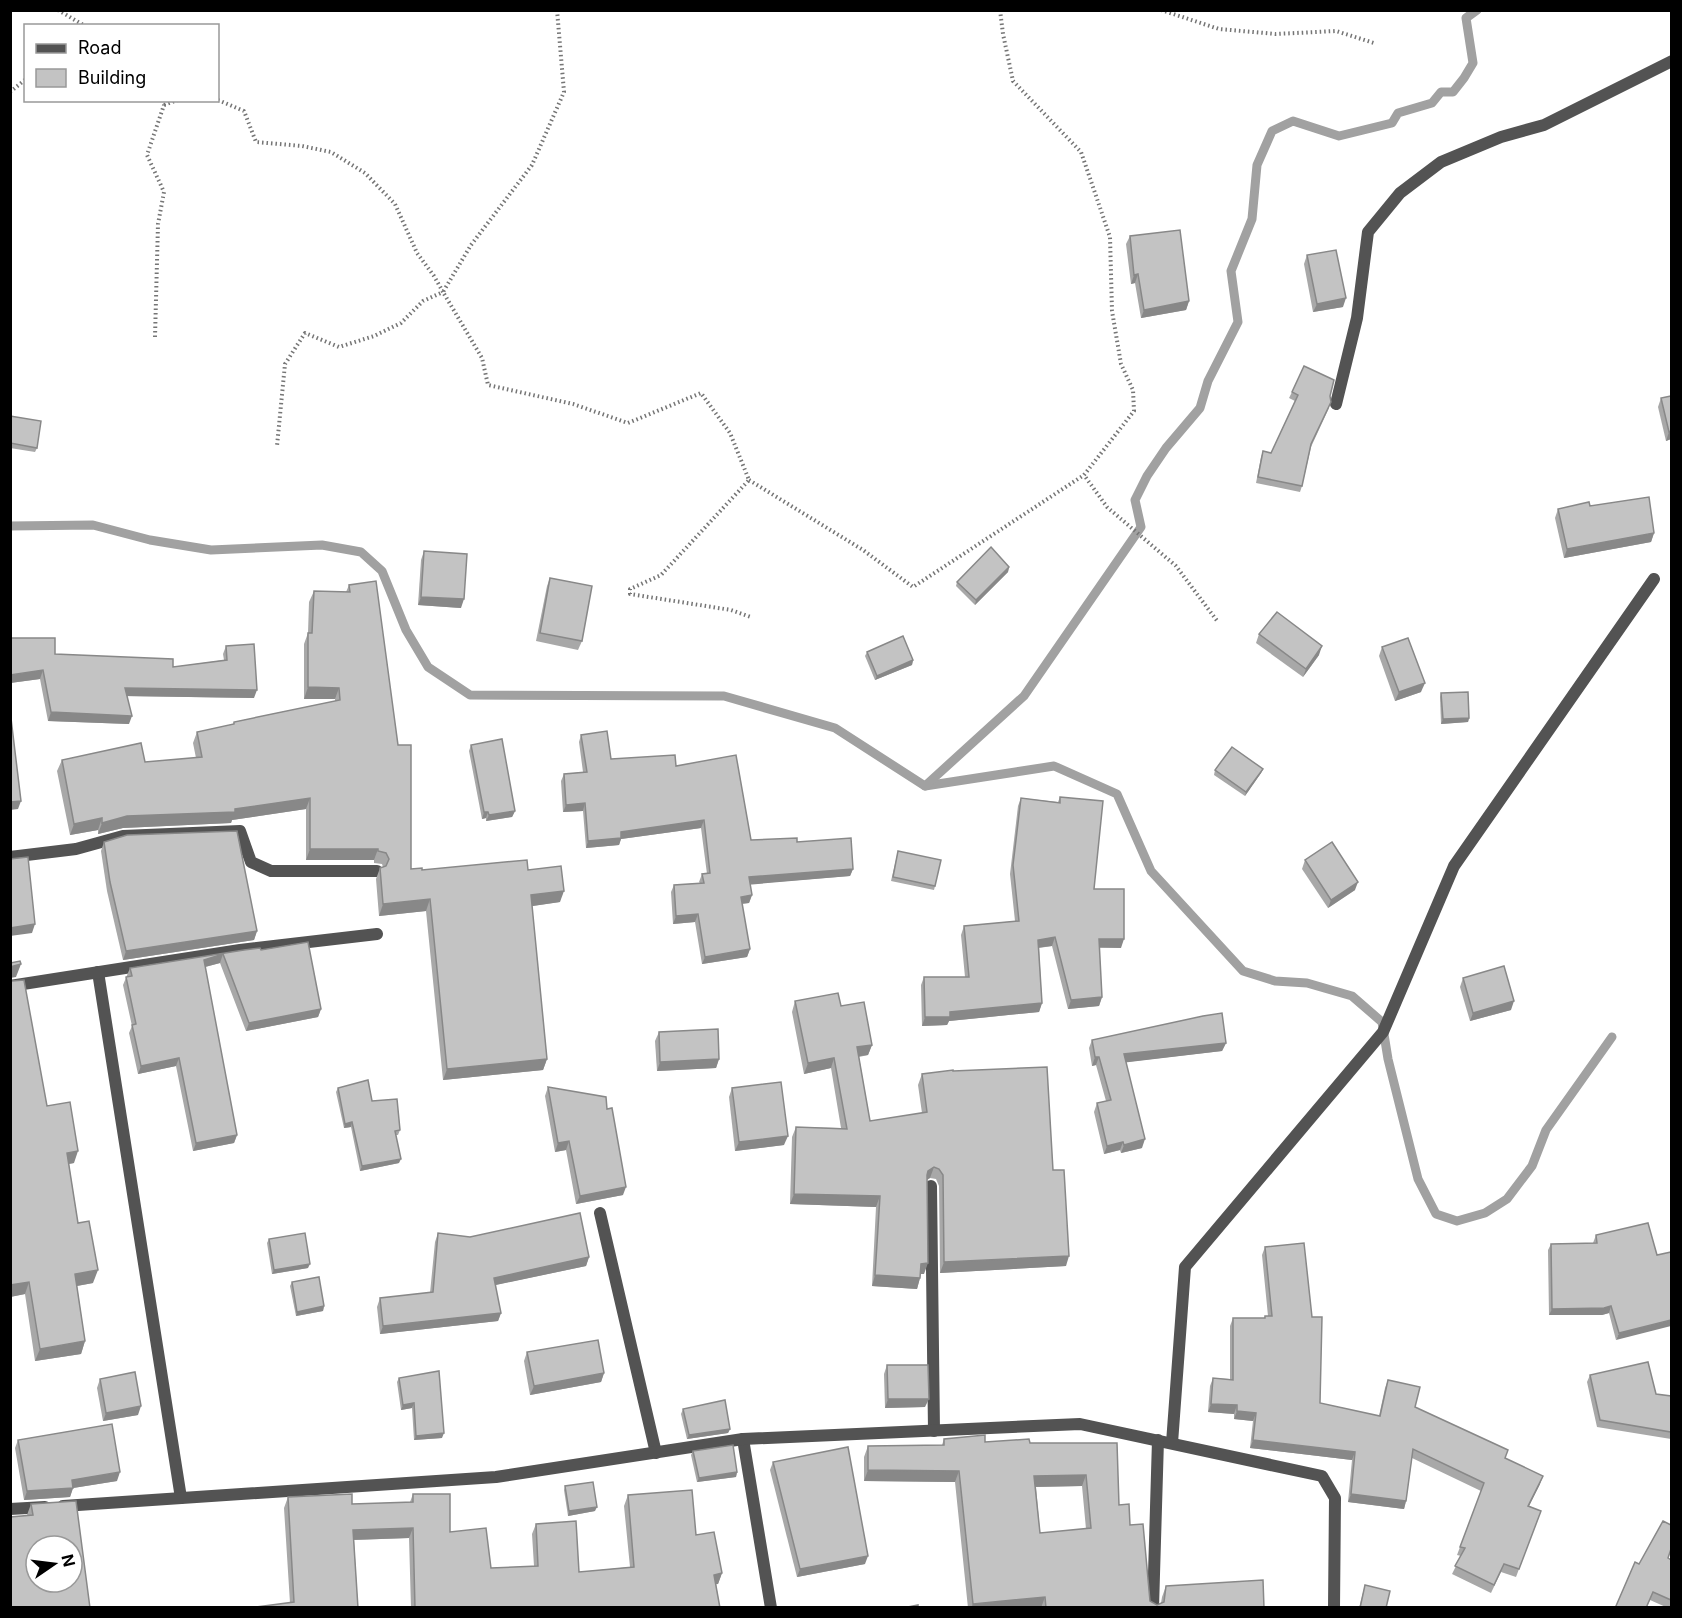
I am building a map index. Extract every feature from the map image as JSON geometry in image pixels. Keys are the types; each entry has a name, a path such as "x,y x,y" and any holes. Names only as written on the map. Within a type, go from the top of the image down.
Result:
{"street":[{"path":"1336,404 1357,318 1368,232 1400,193 1441,162 1501,137 1544,125 1671,61"},
{"path":"1172,1443 1185,1267 1383,1032 1454,866 1654,579"},
{"path":"10,857 76,849 123,836 240,831 251,862 271,871 377,871"},
{"path":"10,986 240,950 377,934"},
{"path":"98,972 181,1498"},
{"path":"931,1186 934,1431"},
{"path":"600,1213 656,1453"},
{"path":"10,1509 496,1478 743,1439 1080,1424 1322,1476 1335,1498 1334,1608"},
{"path":"743,1439 771,1608"},
{"path":"1153,1608 1158,1440"}],"path":[{"path":"58,10 82,24"},
{"path":"277,446 285,364 305,333 339,346 375,336 401,323 423,302 443,292 471,245 532,165 564,92 556,10"},
{"path":"219,100 244,111 256,142 302,146 331,152 365,172 395,204 417,253 434,276 482,358 488,385 573,404 628,423 701,393 730,433 749,480 863,550 913,587 1084,475 1134,411 1133,390 1122,364 1112,311 1110,237 1081,152 1013,81 1002,34 1000,10"},
{"path":"1161,10 1219,29 1276,34 1336,31 1374,43"},
{"path":"10,92 24,81"},
{"path":"155,337 158,224 165,192 147,155 163,103"},
{"path":"1084,475 1107,507 1176,566 1218,622"},
{"path":"749,480 661,575 630,589 630,594 731,610 751,617"}],"building":[{"path":"1180,230 1189,301 1144,310 1138,274 1134,275 1130,236"},
{"path":"1336,250 1346,298 1317,304 1307,255"},
{"path":"1304,366 1334,380 1330,396 1331,402 1311,444 1302,486 1258,477 1263,451 1271,453 1298,395 1292,392"},
{"path":"1671,396 1671,431 1669,432 1661,398"},
{"path":"10,416 41,421 37,448 10,443"},
{"path":"1649,497 1654,533 1567,549 1558,509 1589,502 1590,506"},
{"path":"991,547 1009,567 976,600 957,582"},
{"path":"424,551 467,554 464,599 421,597"},
{"path":"550,578 592,586 582,641 540,633"},
{"path":"376,581 398,745 411,745 411,869 422,868 422,870 527,860 528,870 561,866 564,891 531,895 547,1059 447,1069 430,899 383,904 380,868 386,866 389,859 386,853 378,849 310,849 310,798 235,809 235,812 127,816 102,823 102,818 74,824 62,760 141,743 145,762 202,757 197,732 340,700 339,688 308,687 308,633 312,633 314,591 350,592 349,585"},
{"path":"1277,612 1322,646 1306,669 1259,634"},
{"path":"903,636 913,660 877,676 867,652"},
{"path":"10,638 55,638 55,654 173,659 173,667 227,660 226,646 254,644 257,690 125,688 132,716 51,712 43,670 10,675"},
{"path":"1408,638 1425,683 1399,692 1382,647"},
{"path":"1468,692 1469,718 1443,719 1441,693"},
{"path":"10,710 21,801 10,802"},
{"path":"607,731 611,759 675,755 676,766 736,755 751,840 797,838 797,842 851,838 853,869 749,877 752,895 741,897 750,949 705,957 698,914 676,916 674,885 704,883 702,874 710,873 704,820 621,832 621,838 588,841 585,803 566,805 564,774 587,772 581,735"},
{"path":"502,739 515,811 489,815 488,812 484,812 471,745"},
{"path":"1232,747 1263,769 1246,792 1215,770"},
{"path":"1060,797 1103,801 1094,889 1124,889 1124,939 1099,939 1102,997 1071,1000 1055,937 1038,940 1042,1003 950,1012 950,1017 925,1017 924,977 969,977 964,926 1019,921 1013,865 1021,798 1060,803"},
{"path":"237,831 257,931 126,951 110,882 104,842 127,835"},
{"path":"1332,842 1358,882 1331,900 1305,860"},
{"path":"898,851 941,860 935,886 893,877"},
{"path":"28,857 35,924 10,928 10,859"},
{"path":"308,942 321,1009 249,1023 223,954 204,960 237,1135 196,1143 179,1058 141,1066 132,1025 136,1024 126,977 132,976 130,968 244,950 260,948 261,950"},
{"path":"20,961 21,964 10,967 10,963"},
{"path":"1504,966 1514,1001 1473,1013 1463,978"},
{"path":"10,980 24,980 47,1106 70,1102 78,1151 67,1153 78,1223 89,1221 98,1270 75,1274 85,1341 40,1349 29,1282 10,1285"},
{"path":"838,993 841,1006 864,1002 872,1045 857,1047 870,1121 927,1112 922,1074 953,1070 1047,1067 1053,1170 1064,1170 1069,1256 944,1262 943,1175 939,1169 934,1167 928,1171 927,1175 928,1263 921,1264 920,1278 875,1275 880,1196 794,1194 796,1127 847,1129 834,1058 808,1063 795,1001"},
{"path":"1222,1013 1226,1043 1124,1054 1145,1139 1124,1145 1123,1142 1107,1146 1097,1103 1111,1100 1099,1057 1095,1057 1092,1040"},
{"path":"718,1029 719,1059 660,1062 659,1032"},
{"path":"368,1080 372,1101 397,1099 400,1130 395,1131 401,1159 362,1166 352,1122 345,1124 338,1088"},
{"path":"781,1082 788,1136 739,1142 732,1088"},
{"path":"548,1087 606,1097 607,1109 612,1108 626,1187 580,1196 569,1141 558,1143"},
{"path":"580,1213 589,1257 494,1278 501,1313 383,1326 380,1298 433,1292 438,1233 470,1237"},
{"path":"1648,1223 1657,1255 1671,1252 1671,1320 1619,1333 1611,1306 1552,1309 1551,1244 1597,1243 1596,1235"},
{"path":"305,1233 310,1264 274,1270 269,1239"},
{"path":"1304,1243 1312,1317 1322,1317 1320,1403 1380,1416 1388,1380 1420,1387 1415,1407 1508,1450 1505,1458 1543,1476 1528,1506 1541,1511 1519,1569 1504,1564 1494,1585 1455,1566 1465,1548 1460,1547 1484,1483 1413,1449 1406,1501 1351,1494 1355,1452 1253,1440 1256,1413 1237,1411 1237,1405 1211,1404 1213,1378 1233,1380 1233,1318 1272,1316 1265,1247"},
{"path":"319,1277 324,1306 297,1312 292,1282"},
{"path":"598,1340 604,1373 534,1386 527,1352"},
{"path":"1648,1362 1656,1394 1671,1396 1671,1432 1600,1420 1590,1375"},
{"path":"887,1365 928,1365 929,1399 888,1399"},
{"path":"439,1371 444,1433 416,1436 414,1403 403,1405 399,1378"},
{"path":"135,1372 141,1406 106,1413 100,1379"},
{"path":"725,1400 730,1429 689,1435 683,1409"},
{"path":"112,1424 120,1472 72,1480 73,1488 27,1491 18,1440"},
{"path":"985,1435 985,1442 1029,1439 1030,1443 1117,1443 1119,1505 1129,1504 1130,1525 1143,1524 1150,1601 1157,1605 1164,1602 1166,1586 1263,1580 1264,1608 1046,1608 1045,1597 973,1604 959,1471 868,1470 868,1446 944,1445 944,1439","holes":["1086,1475 1091,1528 1040,1533 1034,1476"]},
{"path":"733,1445 737,1472 699,1478 693,1451"},
{"path":"848,1447 868,1556 800,1569 773,1462"},
{"path":"593,1482 597,1507 569,1511 565,1486"},
{"path":"692,1490 696,1535 714,1532 722,1573 714,1575 720,1608 415,1608 413,1528 353,1530 358,1608 249,1608 294,1602 288,1497 352,1494 352,1504 413,1502 413,1494 450,1494 450,1532 486,1528 491,1568 538,1566 536,1524 576,1521 579,1572 634,1567 628,1495"},
{"path":"76,1501 80,1534 24,1534 24,1594 84,1594 84,1562 90,1608 10,1608 10,1517 33,1515 31,1504"},
{"path":"1663,1521 1671,1525 1671,1549 1668,1558 1671,1560 1671,1600 1653,1592 1646,1608 1619,1608 1616,1606 1635,1562 1639,1564"},
{"path":"1365,1585 1390,1591 1386,1608 1360,1608"}],"waterway":[{"path":"925,786 1024,696 1141,527 1135,500 1147,476 1166,448 1200,408 1208,381 1238,322 1231,271 1252,219 1257,165 1272,131 1293,121 1339,136 1392,123 1398,113 1432,103 1441,92 1453,92 1473,63 1466,18 1477,10"},
{"path":"10,526 93,525 150,540 211,550 322,545 361,552 382,571 406,630 428,667 470,695 724,696 835,728 925,786 1054,766 1117,794 1151,871 1243,971 1275,981 1307,983 1352,996 1382,1022 1388,1059 1418,1179 1436,1214 1457,1221 1485,1213 1507,1199 1532,1166 1546,1130 1612,1037"}]}
